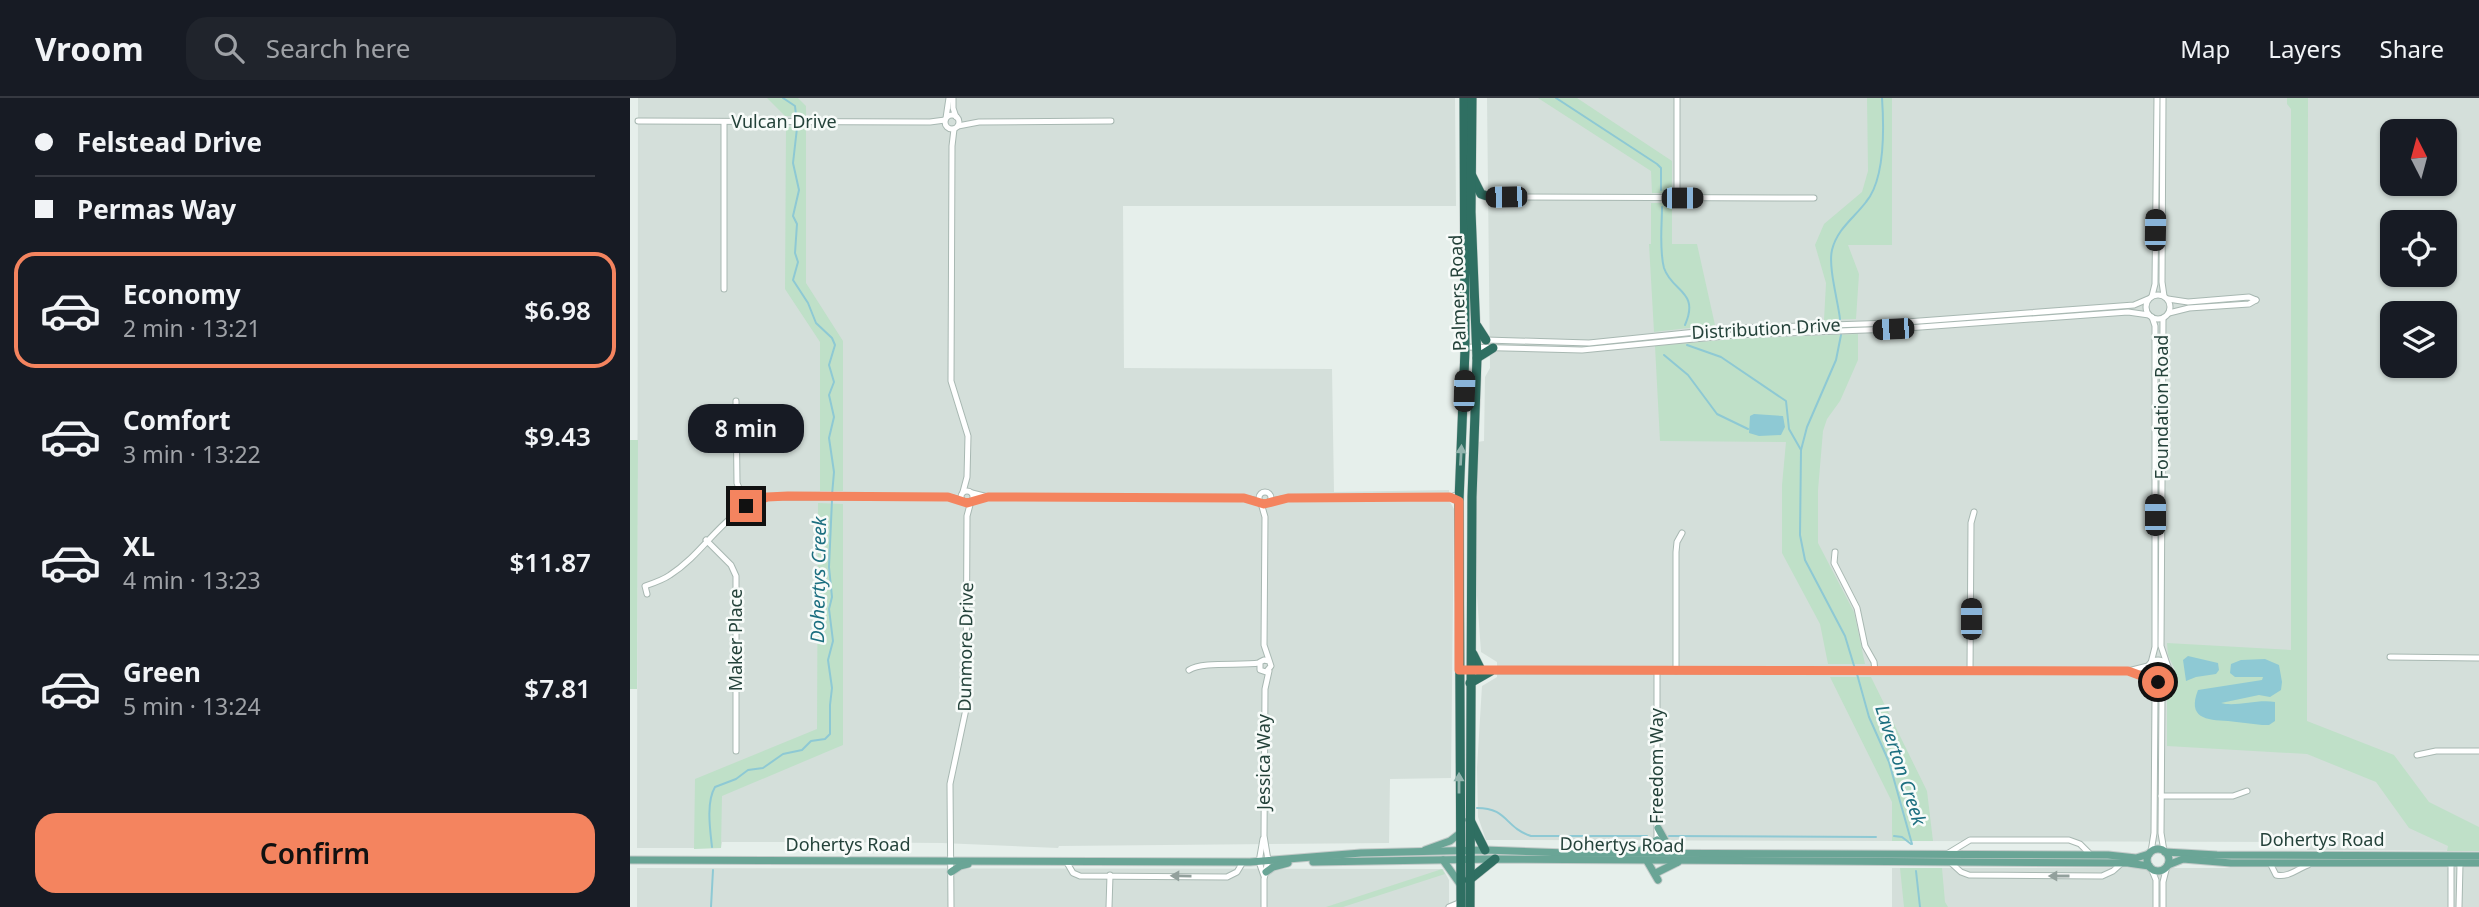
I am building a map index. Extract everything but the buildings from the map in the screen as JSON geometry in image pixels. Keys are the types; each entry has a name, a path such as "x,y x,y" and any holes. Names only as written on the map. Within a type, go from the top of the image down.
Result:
{"highway":[{"name":"Palmers Road","path":"1464,98 1467,197 1465,344 1456,497 1459,834 1464,855 1464,905"},
{"name":"Palmers Road","path":"1464,855 1470,819 1470,683 1476,670 1471,649 1473,431 1477,358 1483,344 1476,324 1471,212 1467,197 1471,175 1472,98"},
{"path":"1471,175 1481,194 1490,197"},
{"path":"1471,212 1479,202 1490,197"},
{"path":"1477,358 1483,344"},
{"path":"1470,683 1491,671"},
{"path":"1470,819 1486,850"},
{"path":"1465,882 1495,859"}],"main road":[{"path":"1658,828 1672,853"},
{"path":"1418,852 1450,841 1459,834"},
{"path":"1634,853 1657,840"},
{"path":"2158,849 2165,852 2169,858 2167,865 2159,871 2150,867 2147,860 2150,853 2158,849"},
{"name":"Dohertys Road","path":"1295,860 1443,860 1486,850 1634,853 1679,861 2091,855 2136,858 2150,853"},
{"name":"Dohertys Road","path":"1216,862 1418,852 1495,859 1647,861 1672,853 1948,857 2123,863 2150,867"},
{"name":"Dohertys Road","path":"2165,852 2479,863"},
{"path":"2451,864 2455,856"},
{"path":"2455,856 2460,864"},
{"name":"Dohertys Road","path":"2167,865 2183,859 2269,863 2479,856"},
{"name":"Dohertys Road","path":"630,860 1259,860"},
{"path":"1443,860 1465,882"},
{"path":"951,872 969,864 1008,864 1021,861"},
{"path":"1647,861 1658,876 1679,861"},
{"path":"1265,875 1282,864 1307,862"}],"street":[{"name":"Dunmore Drive","path":"950,124 956,117 951,98"},
{"name":"Dunmore Drive","path":"951,98 951,381 968,436 967,477 963,497 967,516 967,709 950,784 951,907"},
{"path":"1677,198 1678,98"},
{"path":"2150,298 2188,302 2249,297 2256,300 2249,304 2189,308 2166,315 2150,316 2146,307 2155,284 2157,98"},
{"path":"2163,98 2162,282 2170,306 2166,315"},
{"path":"950,124 956,117 979,122"},
{"name":"Vulcan Drive","path":"638,121 950,124"},
{"path":"950,124 1111,121"},
{"path":"724,122 724,289"},
{"path":"1467,197 1814,198"},
{"name":"Distribution Drive","path":"2025,318 2134,305 2150,298"},
{"name":"Distribution Drive","path":"1483,344 1542,349 1760,331 2128,312 2150,316"},
{"name":"Foundation Road","path":"2158,386 2166,315"},
{"name":"Foundation Road","path":"2149,665 2155,648 2158,436 2155,326 2150,316"},
{"path":"1542,349 1543,342"},
{"name":"Distribution Drive","path":"1465,344 1543,342 1556,346"},
{"path":"736,401 737,482 746,506"},
{"name":"Foundation Road","path":"2158,436 2161,646 2167,664"},
{"name":"Dunmore Drive","path":"967,477 972,497 967,516"},
{"path":"1260,493 1265,517"},
{"path":"1244,498 1269,493 1288,498"},
{"path":"1260,671 1259,662 1264,645 1265,517 1270,501 1269,493"},
{"path":"648,594 645,586 672,574 728,519 746,506 776,496 1244,498 1264,504 1288,498 1456,497"},
{"path":"963,497 972,497"},
{"path":"1970,671 1971,523 1974,512"},
{"path":"1676,671 1676,552 1682,533"},
{"name":"Maker Place","path":"706,540 731,565 736,576 736,751"},
{"path":"1835,552 1834,563 1857,608 1865,646 1874,662 1875,671"},
{"path":"1241,665 1269,671 1271,666 1264,645"},
{"path":"2389,657 2479,658"},
{"path":"1459,670 2128,671 2161,660 2167,664 2169,671 2162,688 2161,839 2165,852"},
{"path":"1189,670 1197,666 1269,661"},
{"path":"2149,665 2147,673 2154,691 2154,833 2150,853"},
{"name":"Jessica Way","path":"1260,671 1265,689"},
{"name":"Jessica Way","path":"1265,875 1268,860 1264,836 1265,689 1269,671"},
{"name":"Freedom Way","path":"1657,671 1657,857"},
{"path":"2128,671 2158,682 2165,680"},
{"path":"2154,726 2162,726"},
{"path":"2417,755 2429,751 2479,751"},
{"path":"2161,796 2233,796 2247,791"},
{"name":"Jessica Way","path":"1259,860 1264,836"},
{"name":"Dohertys Road","path":"2091,855 2076,841 1970,840 1948,857 1961,872 1969,875 2102,876 2113,872 2123,863"},
{"path":"1259,860 1265,875 1264,907"},
{"name":"Dohertys Road","path":"1066,861 1068,868 1076,876 1227,877 1237,872 1243,862"},
{"name":"Dohertys Road","path":"2269,863 2280,877 2288,876 2315,862"},
{"path":"2451,864 2451,906 2459,906 2460,864"},
{"path":"2163,907 2163,878 2167,865"},
{"path":"2150,867 2157,880 2156,907"},
{"path":"1109,907 1110,875"},
{"path":"1449,907 1464,905"}],"shaded area":[{"path":"638,98 1455,98 1456,206 1123,206 1124,368 1332,369 1334,492 1449,490 1454,509 1451,778 1390,779 1389,843 1058,848 942,843 808,842 808,839 805,839 804,842 722,842 721,848 637,848"},
{"path":"1487,98 2479,98 2479,851 2307,850 2307,842 1486,840 1478,817 1477,768 1482,686 1497,677 1497,662 1481,652 1477,596 1477,442 1484,441 1485,377 1490,368"},
{"path":"637,868 1443,869 1449,880 1449,907 637,907"},
{"path":"1892,868 2479,868 2479,907 1892,907"}],"green space":[{"path":"767,98 798,98 806,106 806,116 785,116"},
{"path":"1538,98 1577,98 1672,161 1672,187 1665,193 1652,193 1651,171"},
{"path":"1867,98 1892,98 1892,245 1848,245 1859,274 1856,319 1824,320 1826,283 1815,245 1824,224 1862,192 1868,171"},
{"path":"2287,98 2308,98 2307,721 2394,755 2429,802 2479,827 2479,851 2447,851 2448,846 2409,828 2376,782 2307,754 2167,746 2167,689 2175,670 2168,655 2167,643 2291,650 2291,109"},
{"path":"786,127 806,127 806,283 843,341 843,491 820,491 820,342 785,289"},
{"path":"1651,203 1672,203 1672,244 1697,244 1715,325 1654,332 1649,244"},
{"path":"1858,334 1858,360 1823,431 1818,490 1818,543 1854,612 1865,664 1828,664 1820,624 1782,553 1782,485 1786,442 1660,441 1655,346 1735,339"},
{"path":"630,440 638,440 637,689 630,689"},
{"path":"818,503 843,504 843,745 722,796 721,848 694,849 695,779 817,729"},
{"path":"1830,677 1871,677 1927,791 1933,841 1892,841 1892,802"},
{"path":"1900,868 1942,868 1945,902 1948,907 1904,907"},
{"path":"1442,869 1445,874 1343,907 1326,907"}],"water":[{"path":"1750,416 1783,416 1785,427 1781,435 1759,436 1749,433"},
{"path":"2188,656 2218,663 2219,670 2216,674 2186,681 2183,660"},
{"path":"2265,659 2279,665 2281,690 2270,697 2259,695 2221,703 2275,702 2275,721 2262,725 2212,720 2197,712 2195,699 2198,690 2262,680 2263,677 2235,677 2230,673 2231,664 2241,660"}],"waterway":[{"name":"Dohertys Creek","path":"783,98 795,106 796,115"},
{"path":"1556,98 1657,164 1661,168 1661,190"},
{"name":"Laverton Creek","path":"1840,319 1832,275 1832,250 1846,224 1866,202 1877,180 1883,138 1882,98"},
{"name":"Dohertys Creek","path":"797,128 793,163 799,190 793,216 797,224 795,253 798,262 793,280 808,303 816,323 832,338 835,345 829,365 834,382 829,395 834,417 829,438 834,472 832,495"},
{"path":"1662,207 1662,261 1668,276 1687,298 1689,314 1685,325"},
{"name":"Laverton Creek","path":"1841,335 1836,360 1807,427 1801,450 1800,535 1805,560 1845,636 1855,669"},
{"path":"1687,345 1721,357 1786,401 1789,429 1801,450"},
{"path":"1664,355 1688,375 1717,414 1748,429"},
{"name":"Dohertys Creek","path":"712,847 710,808 715,787 736,779 748,770 763,768 783,754 802,750 811,741 825,739 830,734 832,688 828,660 833,641 829,609 832,597 829,567 832,500"},
{"name":"Laverton Creek","path":"1857,674 1869,717 1889,762 1912,844"},
{"path":"1477,808 1501,814 1516,828 1531,836 1647,836"},
{"path":"1669,836 1876,837"},
{"path":"1894,836 1902,837 1911,844"},
{"name":"Dohertys Creek","path":"711,907 713,870"},
{"name":"Laverton Creek","path":"1916,871 1920,907"}],"route":[{"path":"746,506 776,496 948,497 967,503 988,497 1244,498 1264,504 1288,498 1450,497 1459,501 1459,670 2128,671 2158,682"}]}
